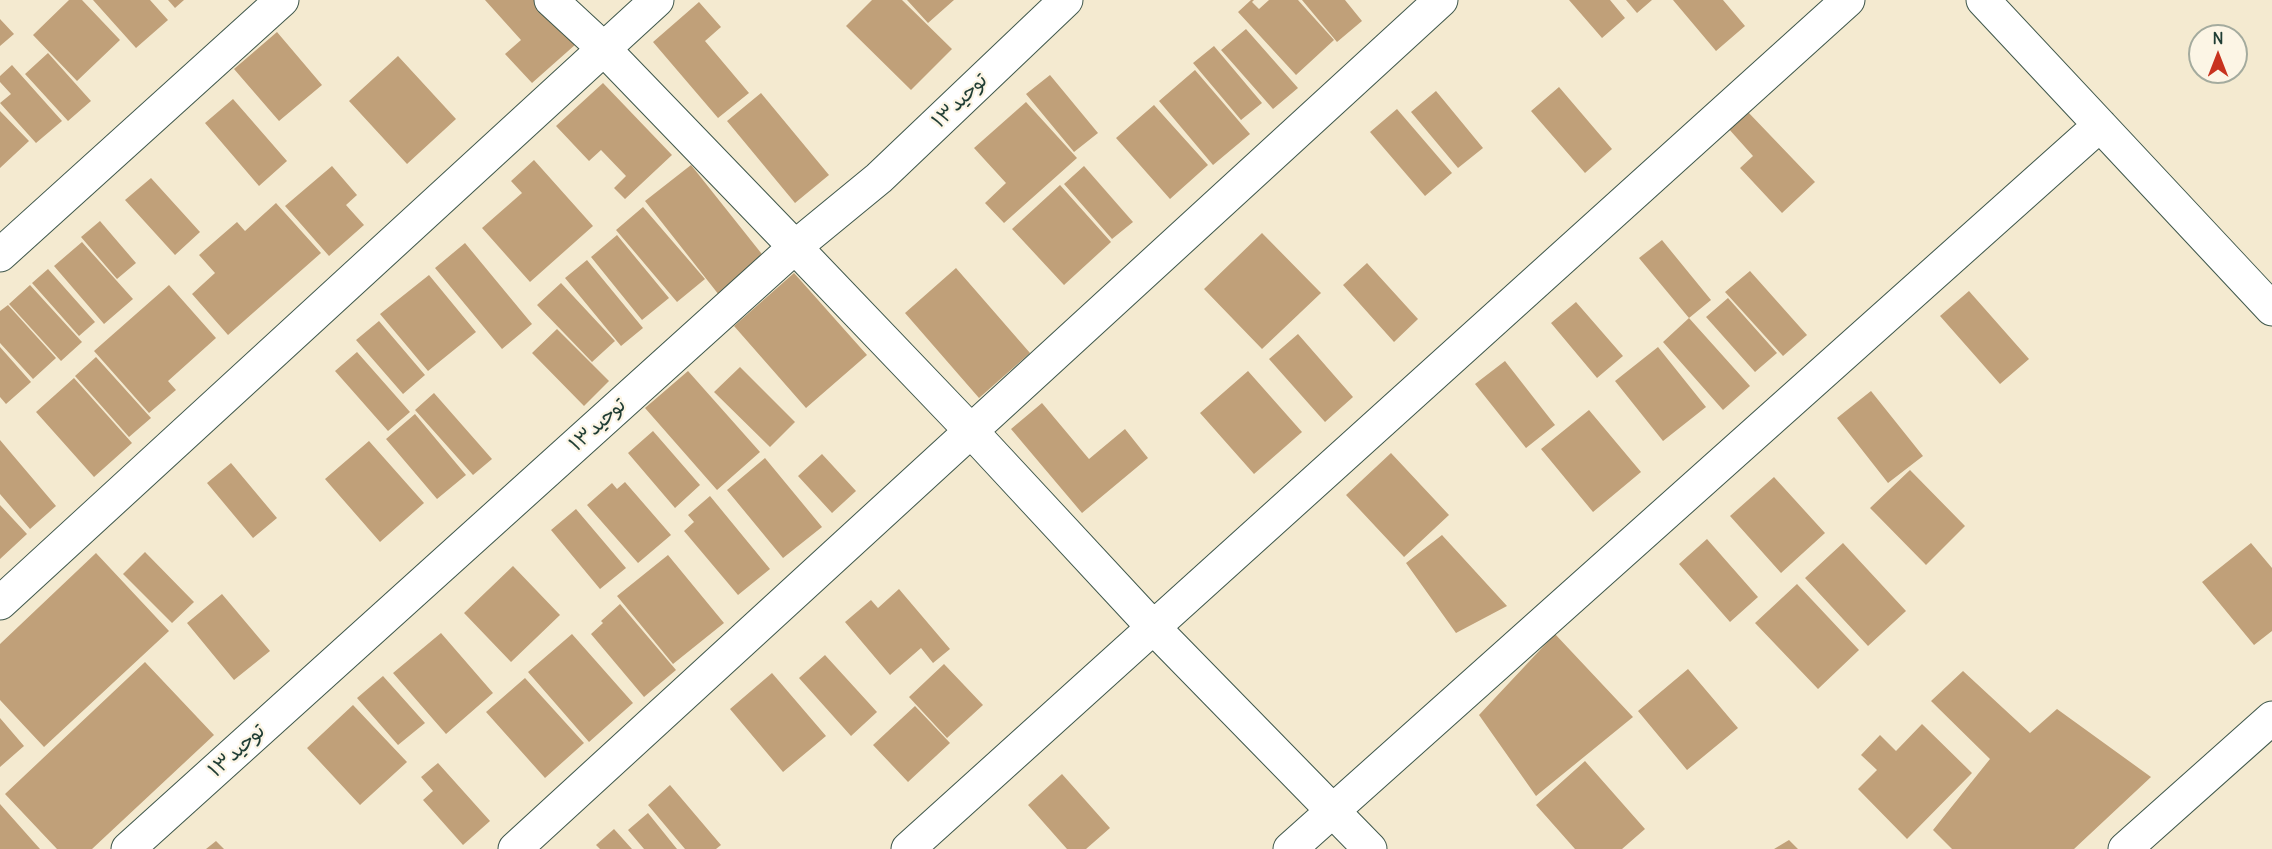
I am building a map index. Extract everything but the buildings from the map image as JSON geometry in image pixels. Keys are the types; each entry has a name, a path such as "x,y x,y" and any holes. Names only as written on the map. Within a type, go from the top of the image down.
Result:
{"street":[{"path":"0,255 282,0"},
{"path":"551,0 604,49 971,431 1152,626 1370,849"},
{"path":"0,603 657,0"},
{"name":"توحید۱۳","path":"129,849 795,247 879,178 1066,0"},
{"path":"515,849 1441,0"},
{"path":"908,849 1152,626 1848,0"},
{"path":"1983,0 2272,309"},
{"path":"1290,849 2100,125"},
{"path":"2125,849 2272,718"}]}
